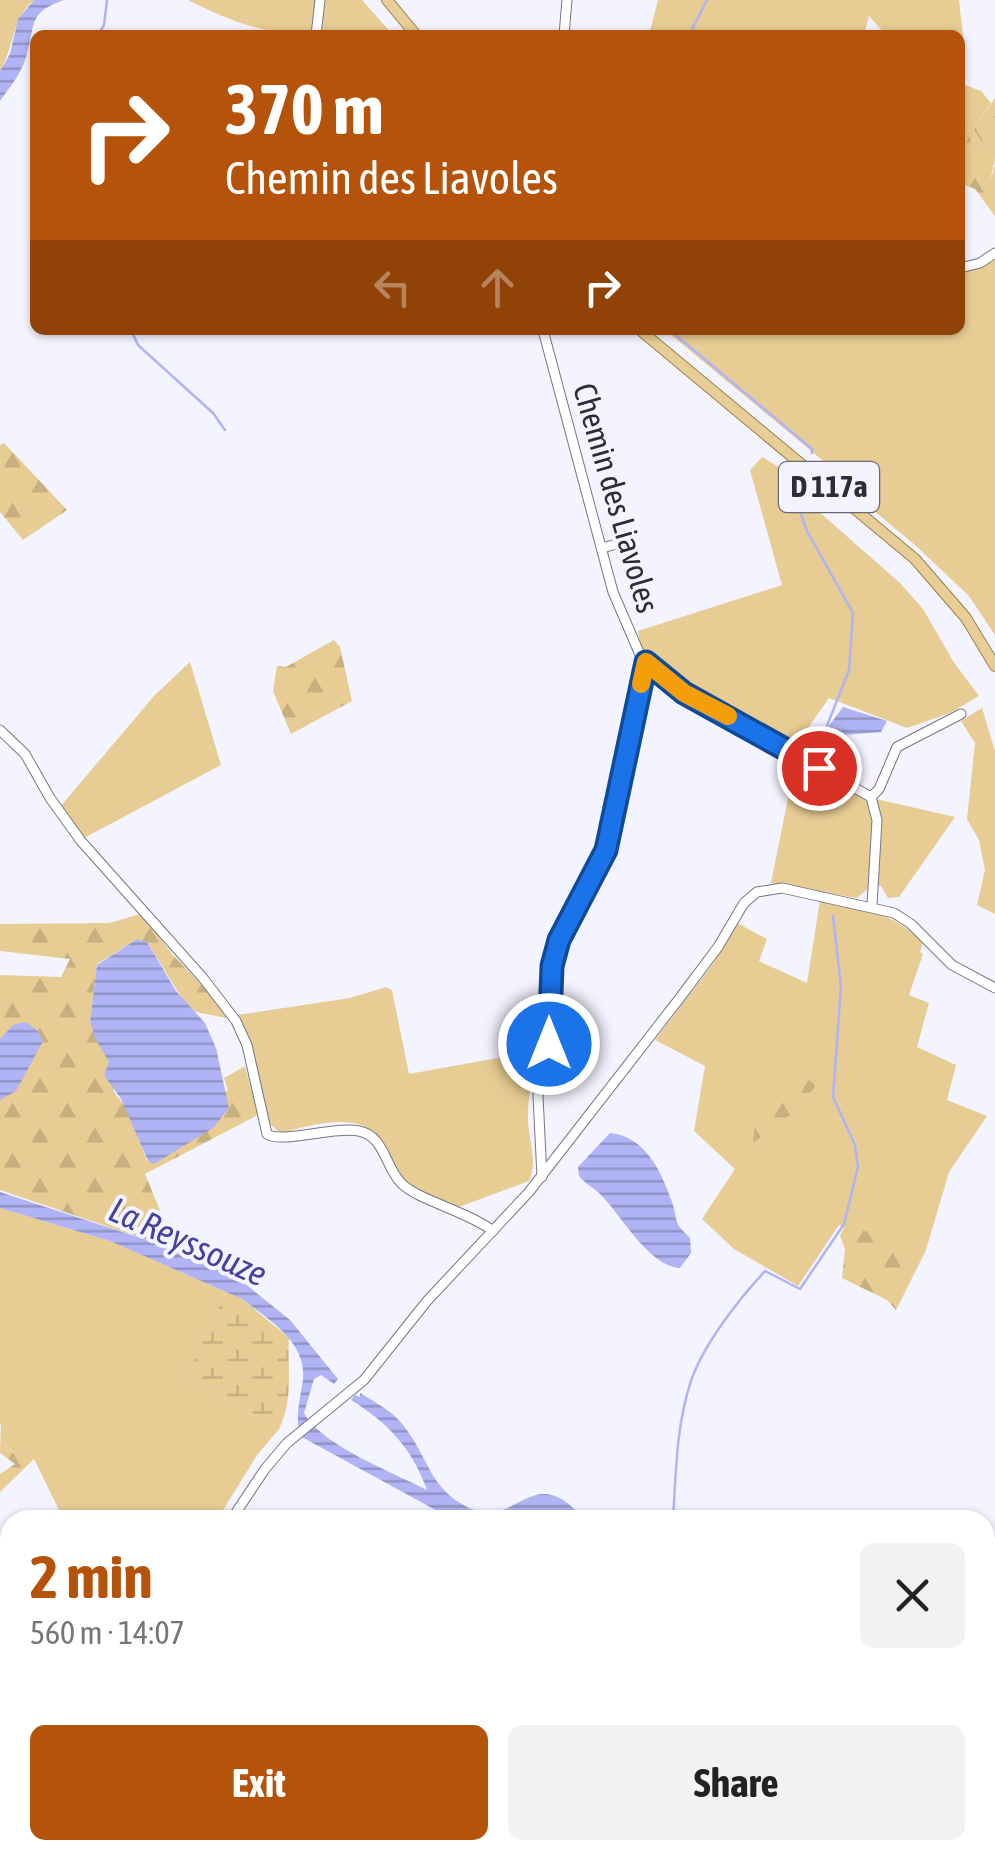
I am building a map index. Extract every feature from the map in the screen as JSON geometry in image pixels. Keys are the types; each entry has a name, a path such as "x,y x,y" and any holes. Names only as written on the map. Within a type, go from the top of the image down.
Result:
{"main road":[{"path":"387,0 412,30"},
{"name":"D 117a","path":"646,335 915,559 966,618 995,666"}],"street":[{"path":"317,30 320,0"},
{"path":"564,30 567,0"},
{"path":"965,267 980,263 995,252"},
{"name":"Chemin des Liavoles","path":"543,335 618,610 646,662 684,693 871,797"},
{"path":"602,548 624,542"},
{"path":"542,1177 538,1096 549,1044 552,966 559,940 606,850 646,662"},
{"path":"872,906 877,820 871,797 879,789 897,747 960,714"},
{"path":"0,730 25,754 57,809 81,840 236,1021 247,1046 267,1134 280,1139 330,1130 368,1134 377,1140 403,1185 493,1230"},
{"path":"238,1510 265,1469 297,1433 364,1380 427,1301 542,1177 702,970 750,896 773,887 872,906 902,918 952,965 995,988"}],"green space":[{"path":"0,0 34,0 21,15 0,71"},
{"path":"188,0 318,0 312,30 269,30 217,14"},
{"path":"323,0 362,0 389,30 320,30"},
{"path":"658,0 959,0 962,30 882,30 869,16 865,30 650,30"},
{"path":"965,85 981,91 991,103 973,129 995,160 990,181 975,177 965,120"},
{"path":"995,98 995,160 973,129"},
{"path":"965,120 975,176 990,181 995,166 995,216 975,189 965,185"},
{"path":"995,259 995,635 969,596 832,476 838,473 671,335 965,335 965,271 983,267"},
{"path":"4,443 67,510 23,540 0,512 0,445"},
{"path":"762,457 797,478 817,510 900,583 923,609 979,696 950,713 907,728 829,698 798,742 702,698 653,666 642,650 638,631 782,585 750,470"},
{"path":"334,640 340,647 352,701 291,734 273,691 277,666 286,667"},
{"path":"190,662 221,765 84,838 60,807 154,696"},
{"path":"982,708 995,751 995,914 977,905 985,870 979,840 967,819 975,743 961,721"},
{"path":"796,759 863,796 955,817 899,897 888,898 881,886 870,887 857,898 771,883"},
{"path":"820,900 887,917 923,942 923,954 909,995 929,1003 917,1047 956,1065 947,1100 987,1116 949,1172 926,1250 839,1225 798,1286 734,1249 702,1219 735,1169 694,1131 705,1066 655,1040 713,964 737,923 767,939 759,961 807,983"},
{"path":"141,914 217,1001 226,1018 196,1012 185,1003 147,942 137,939 97,964 90,1021 108,1058 114,1092 127,1109 147,1161 228,1090 224,1078 245,1066 258,1115 145,1174 166,1225 153,1242 0,1190 0,1100 5,1096 13,1025 0,1039 0,975 61,977 70,959 0,951 0,924 109,923"},
{"path":"386,987 392,990 409,1074 541,1050 528,1107 533,1165 529,1181 459,1207 408,1183 378,1137 358,1124 332,1122 280,1133 269,1123 249,1040 237,1015 350,998"},
{"path":"795,1071 816,1085 799,1108 753,1143 755,1125"},
{"path":"0,1208 110,1241 226,1292 185,1378 279,1429 257,1455 223,1510 59,1510 34,1459 21,1449 15,1453 5,1445 10,1426 0,1424"},
{"path":"845,1225 926,1250 896,1310 887,1300 842,1278 845,1249 840,1236"},
{"path":"226,1292 242,1299 289,1338 288,1395 279,1429 185,1378"},
{"path":"1,1423 10,1425 5,1445 14,1453 21,1449 34,1459 0,1492 0,1474 15,1464 0,1453"}],"water":[{"path":"34,0 64,0 43,10 34,22 24,63 0,101 0,71 10,54 18,19"},
{"path":"843,707 887,721 881,732 832,736 828,727"},
{"path":"137,939 147,942 176,991 205,1023 216,1048 229,1108 213,1128 154,1164 148,1161 121,1099 104,1075 109,1062 90,1021 97,965"},
{"path":"26,1022 39,1032 43,1041 16,1091 0,1100 0,1039 13,1025"},
{"path":"610,1133 643,1148 663,1179 678,1224 690,1238 691,1253 680,1268 668,1265 645,1248 598,1192 579,1176 578,1167"},
{"path":"0,1192 153,1242 238,1278 290,1320 338,1379 334,1384 321,1375 314,1379 304,1413 313,1425 342,1447 427,1490 414,1461 397,1438 351,1400 355,1395 360,1397 360,1393 399,1420 445,1491 476,1510 436,1510 300,1436 303,1366 299,1354 284,1333 242,1299 110,1241 0,1208"},
{"path":"537,1495 551,1495 575,1510 502,1510"}],"waterway":[{"path":"101,30 107,0"},
{"path":"692,30 707,0"},
{"path":"133,335 138,345 213,413 225,430"},
{"path":"676,335 812,449 812,453"},
{"path":"793,479 791,487 807,531 853,613 849,670 821,741"},
{"path":"674,1510 682,1415 704,1353 765,1271 800,1289 844,1224 858,1167 855,1145 833,1097 841,986 833,916"}],"slow traffic":[{"path":"641,684 646,662 684,693 728,716"}],"route":[{"path":"549,1044 552,966 559,940 606,850 646,662 684,693 819,768"}],"water label":[{"name":"La Reyssouze","path":"188,1242"}]}
